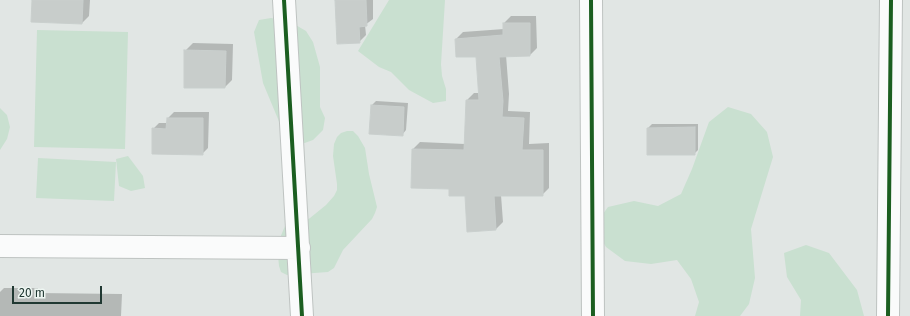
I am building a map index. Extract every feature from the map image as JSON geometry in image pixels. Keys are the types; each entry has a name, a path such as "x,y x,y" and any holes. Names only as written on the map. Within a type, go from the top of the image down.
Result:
{"street":[{"path":"284,0 302,316"},
{"path":"591,0 593,316"},
{"path":"888,316 891,0"},
{"path":"0,246 299,248"}],"green space":[{"path":"389,0 445,0 441,64 442,76 446,89 446,101 433,103 409,90 391,72 379,67 358,51"},
{"path":"271,18 294,24 306,31 313,42 320,67 320,107 325,118 323,130 313,140 288,149 278,119 263,83 254,32 259,20"},
{"path":"37,30 128,32 125,149 34,147"},
{"path":"728,107 751,114 767,132 773,157 751,229 755,278 749,304 740,316 695,316 699,302 691,279 677,260 651,264 625,261 606,247 594,226 608,207 634,201 658,206 681,194 709,122"},
{"path":"0,108 7,115 10,127 7,139 0,150"},
{"path":"353,131 358,136 365,148 369,174 377,207 375,213 372,219 343,250 334,268 328,272 287,275 281,272 279,266 277,245 285,226 291,228 298,226 326,205 334,196 337,190 337,184 333,156 334,144 337,137 341,133"},
{"path":"128,156 143,176 145,188 131,191 119,186 116,159"},
{"path":"38,158 116,162 114,201 36,198"},
{"path":"806,245 829,253 857,290 864,316 800,316 801,300 787,277 784,253"}],"building":[{"path":"32,0 83,0 82,24 31,22"},
{"path":"335,0 366,0 367,26 359,27 360,43 337,44"},
{"path":"503,23 530,23 530,56 499,57 503,101 502,117 524,118 522,150 543,150 543,196 494,196 496,230 467,232 465,196 449,196 449,189 411,188 412,149 464,150 466,100 479,100 476,57 456,57 455,39 503,35"},
{"path":"184,50 226,51 225,88 184,88"},
{"path":"371,105 404,107 403,136 369,134"},
{"path":"167,118 203,118 203,155 152,154 152,128 166,129"},
{"path":"695,127 695,155 647,155 647,128"}],"cycle path":[{"path":"284,0 302,316"},
{"path":"591,0 593,316"},
{"path":"888,316 891,0"}]}
